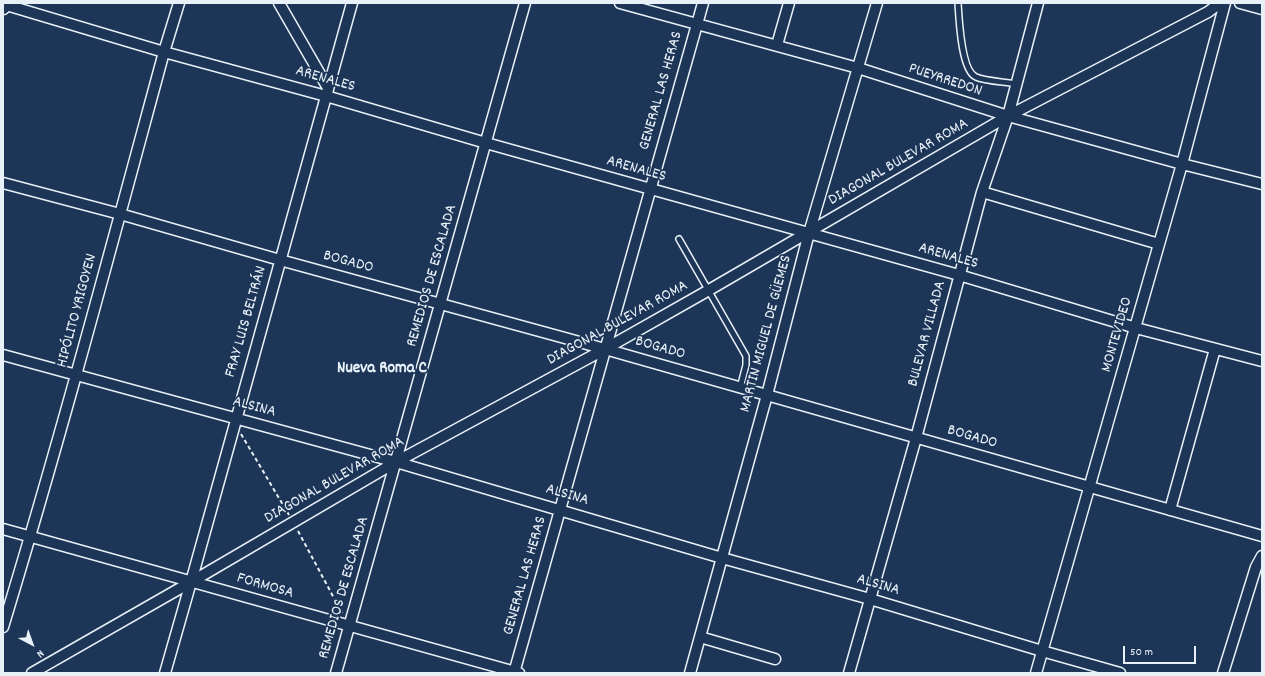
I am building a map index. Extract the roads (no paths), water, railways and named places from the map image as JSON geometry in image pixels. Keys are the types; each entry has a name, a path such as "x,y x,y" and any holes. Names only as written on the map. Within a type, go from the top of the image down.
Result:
{"street":[{"name":"HIPÓLITO YRIGOYEN","path":"3,627 76,375 164,52 179,3"},
{"path":"279,3 327,92"},
{"name":"FRAY LUIS BELTRÁN","path":"165,673 352,3"},
{"name":"REMEDIOS DE ESCALADA","path":"336,673 525,3"},
{"name":"PUEYRREDON","path":"620,3 858,68 1008,116 1182,164 1262,184"},
{"name":"GENERAL LAS HERAS","path":"516,673 605,349 703,3"},
{"path":"777,45 789,3"},
{"name":"MARTIN MIGUEL DE GÜEMES","path":"690,673 767,395 809,233 877,3"},
{"name":"BULEVAR VILLADA","path":"849,673 916,438 982,192 1008,116 1038,3"},
{"name":"DIAGONAL BULEVAR ROMA","path":"32,673 396,462 605,349 809,233 1008,116 1208,12 1220,3"},
{"name":"MONTEVIDEO","path":"1036,673 1136,328 1225,3"},
{"path":"1240,3 1262,9"},
{"name":"ARENALES","path":"3,5 164,52 327,92 486,143 959,275 1136,328 1262,362"},
{"name":"BOGADO","path":"3,183 120,214 440,305 605,349 1262,536"},
{"path":"982,192 1159,244"},
{"path":"1170,510 1215,349"},
{"name":"ALSINA","path":"3,355 396,462 1120,673"},
{"name":"FORMOSA","path":"3,528 516,673"},
{"path":"1223,673 1256,567 1262,556"},
{"path":"700,637 775,658"}],"lane":[{"path":"958,3 962,49 970,73 976,77 1016,84"},
{"path":"679,239 746,356 746,365 740,388"}],"district":[{"name":"Nueva Roma C","path":"382,370"}]}
